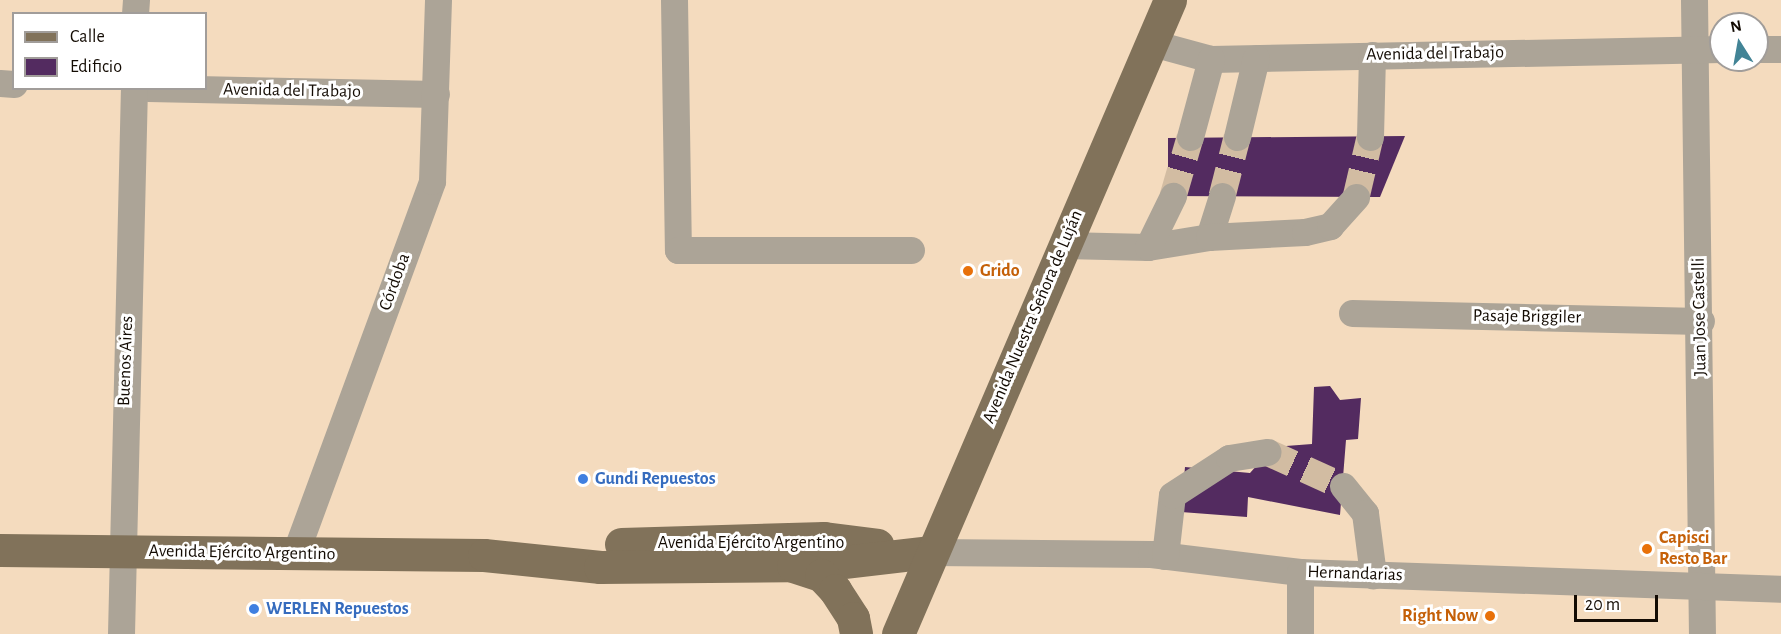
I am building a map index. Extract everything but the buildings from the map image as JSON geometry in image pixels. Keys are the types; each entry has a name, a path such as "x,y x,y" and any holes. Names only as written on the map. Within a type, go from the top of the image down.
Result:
{"main road":[{"name":"Avenida Nuestra Señora de Luján","path":"898,634 931,552 1170,0"},
{"name":"Avenida Ejército Argentino","path":"0,549 484,555 600,545 824,538 931,552"},
{"name":"Avenida Ejército Argentino","path":"484,555 600,567 791,565 931,552"},
{"path":"791,565 821,575 835,590 853,618 856,634"}],"street":[{"name":"Córdoba","path":"295,554 432,181 438,0"},
{"path":"674,0 678,250 912,250"},
{"name":"Juan Jose Castelli","path":"1694,0 1701,321 1702,634"},
{"name":"Avenida del Trabajo","path":"1152,43 1211,59 1709,49"},
{"path":"1370,136 1372,56"},
{"path":"1237,137 1256,58"},
{"path":"1190,137 1211,59"},
{"name":"Avenida del Trabajo","path":"207,89 436,94"},
{"name":"Buenos Aires","path":"121,634 121,550 134,90"},
{"path":"1148,248 1173,196"},
{"path":"1209,237 1222,196"},
{"path":"1064,244 1148,248 1209,237 1305,232 1330,226 1356,197"},
{"name":"Pasaje Briggiler","path":"1352,313 1701,321"},
{"path":"1165,555 1172,495 1229,458 1268,452"},
{"path":"1343,486 1365,513 1373,575"},
{"name":"Hernandarias","path":"931,552 1165,555 1300,572 1781,589"},
{"path":"1300,572 1300,634"}],"tunnel":[{"path":"1173,196 1190,137"},
{"path":"1222,196 1237,137"},
{"path":"1356,197 1370,137"},
{"path":"1268,452 1343,486"}],"place":[{"name":"Grido","path":"968,271"},
{"name":"Gundi Repuestos","path":"583,479"},
{"name":"Capisci Resto Bar","path":"1647,549"},
{"name":"WERLEN Repuestos","path":"254,609"},
{"name":"Right Now","path":"1490,616"}]}
